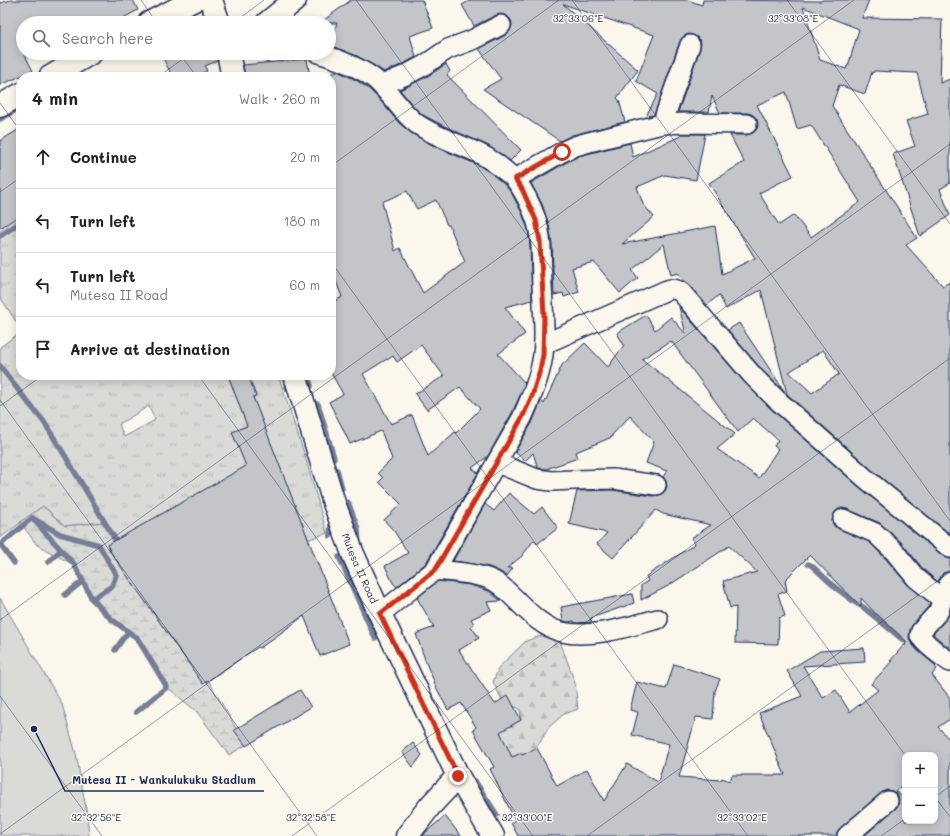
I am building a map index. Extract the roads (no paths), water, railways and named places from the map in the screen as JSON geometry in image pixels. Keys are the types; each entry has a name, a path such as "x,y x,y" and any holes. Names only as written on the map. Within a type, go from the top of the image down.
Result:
{"street":[{"path":"163,16 194,0"},
{"path":"211,0 217,16"},
{"path":"276,16 295,0"},
{"path":"382,85 423,66 448,49 472,40 501,26"},
{"path":"662,124 690,45"},
{"path":"336,59 366,72 382,85 406,114 416,123 435,135 479,153 501,166 515,179 522,189 536,220 540,241 544,344 540,370 532,396 522,418 497,463 435,570 380,614"},
{"path":"59,72 79,60"},
{"path":"230,60 232,72"},
{"path":"0,106 16,97"},
{"path":"515,179 575,146 662,124 747,124"},
{"path":"544,344 660,293 673,289 677,290 758,381 865,478 950,548"},
{"name":"Mutesa II Road","path":"297,380 341,523 353,554 380,614 458,776 494,836"},
{"path":"497,463 536,479 551,481 613,479 656,485"},
{"path":"843,519 875,533 893,550 916,578 942,599"},
{"path":"435,570 475,575 493,580 544,625 563,632 592,634 658,619"},
{"path":"950,582 942,599 939,610 921,631 920,636 928,645 950,662"},
{"path":"407,836 430,806 458,776"},
{"path":"847,836 888,801"}],"waterway":[{"path":"0,119 16,110"},
{"path":"0,236 16,225"},
{"path":"0,366 44,422 119,546"},
{"path":"285,380 288,390"},
{"path":"309,380 311,386"},
{"path":"318,404 334,458"},
{"path":"337,470 342,488"},
{"path":"348,502 358,529 359,545"},
{"path":"32,518 74,564 92,599 111,619 137,638 167,687 136,712"},
{"path":"0,545 32,518 60,534 99,545 116,575 112,586 92,599"},
{"path":"330,519 330,536"},
{"path":"1,545 14,563"},
{"path":"48,562 61,550"},
{"path":"339,557 375,638"},
{"path":"808,564 836,588 863,607 902,639 911,641 919,646"},
{"path":"65,595 83,581"},
{"path":"115,650 128,632"},
{"path":"475,781 497,815"}],"place":[{"name":"Mutesa II - Wankulukuku Stadium","path":"34,729"}]}
